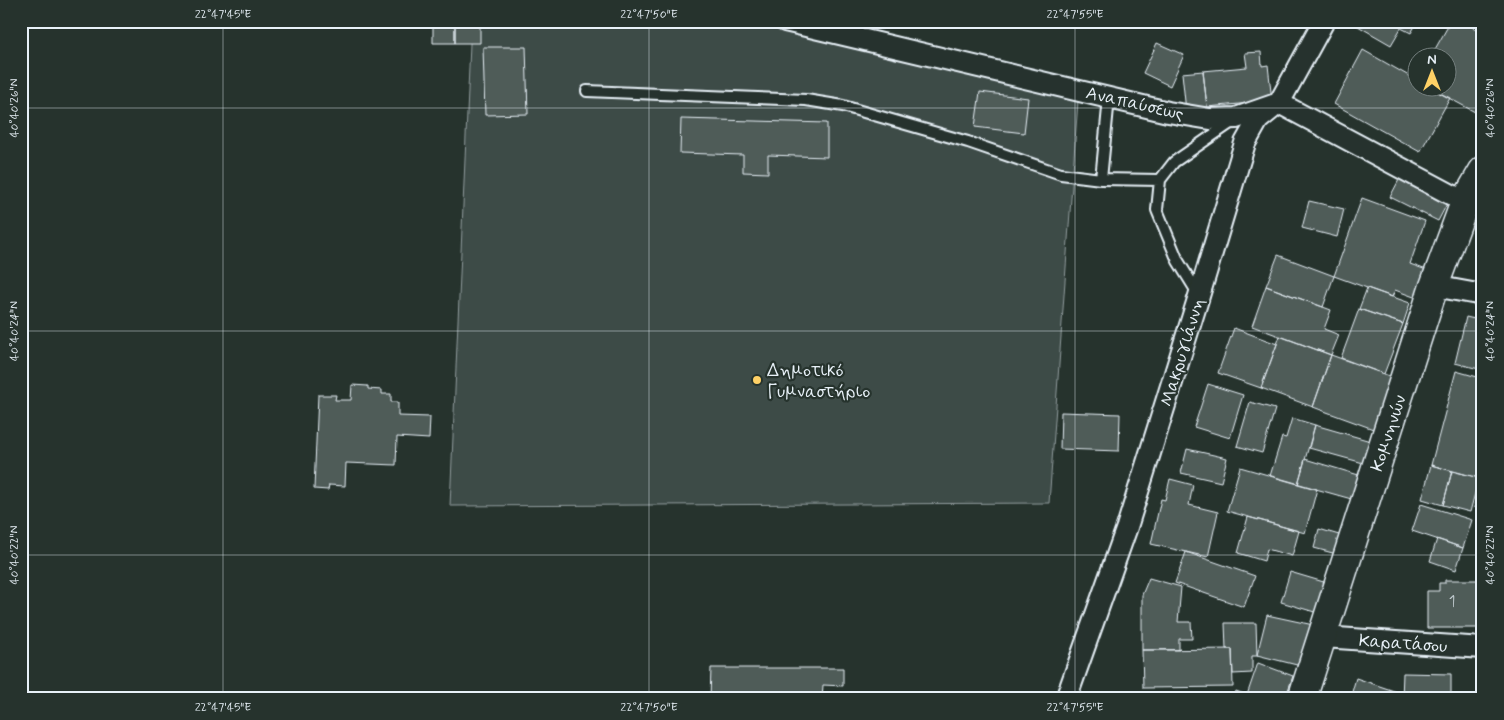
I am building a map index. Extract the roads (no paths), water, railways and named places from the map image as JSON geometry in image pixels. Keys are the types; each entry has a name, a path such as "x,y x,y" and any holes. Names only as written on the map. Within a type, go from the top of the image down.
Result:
{"main road":[{"name":"Κομνηνών","path":"1302,699 1434,286 1465,202 1483,171"}],"street":[{"name":"Αναπαύσεως","path":"785,21 1168,112 1210,119 1236,118 1279,103"},
{"name":"Μακρυγιάννη","path":"1066,699 1127,527 1245,143 1258,120 1279,103 1324,21"},
{"path":"1279,103 1465,202"},
{"path":"1434,286 1483,295"},
{"name":"Καρατάσου","path":"1323,637 1483,648"}],"lane":[{"path":"587,91 806,100 842,106 968,142 1061,174 1100,179 1160,180"},
{"path":"1100,179 1109,98"},
{"path":"1199,296 1178,261 1157,210 1160,180 1174,162 1236,118"}],"place":[{"name":"Δημοτικό Γυμναστήριο","path":"757,380"}]}
